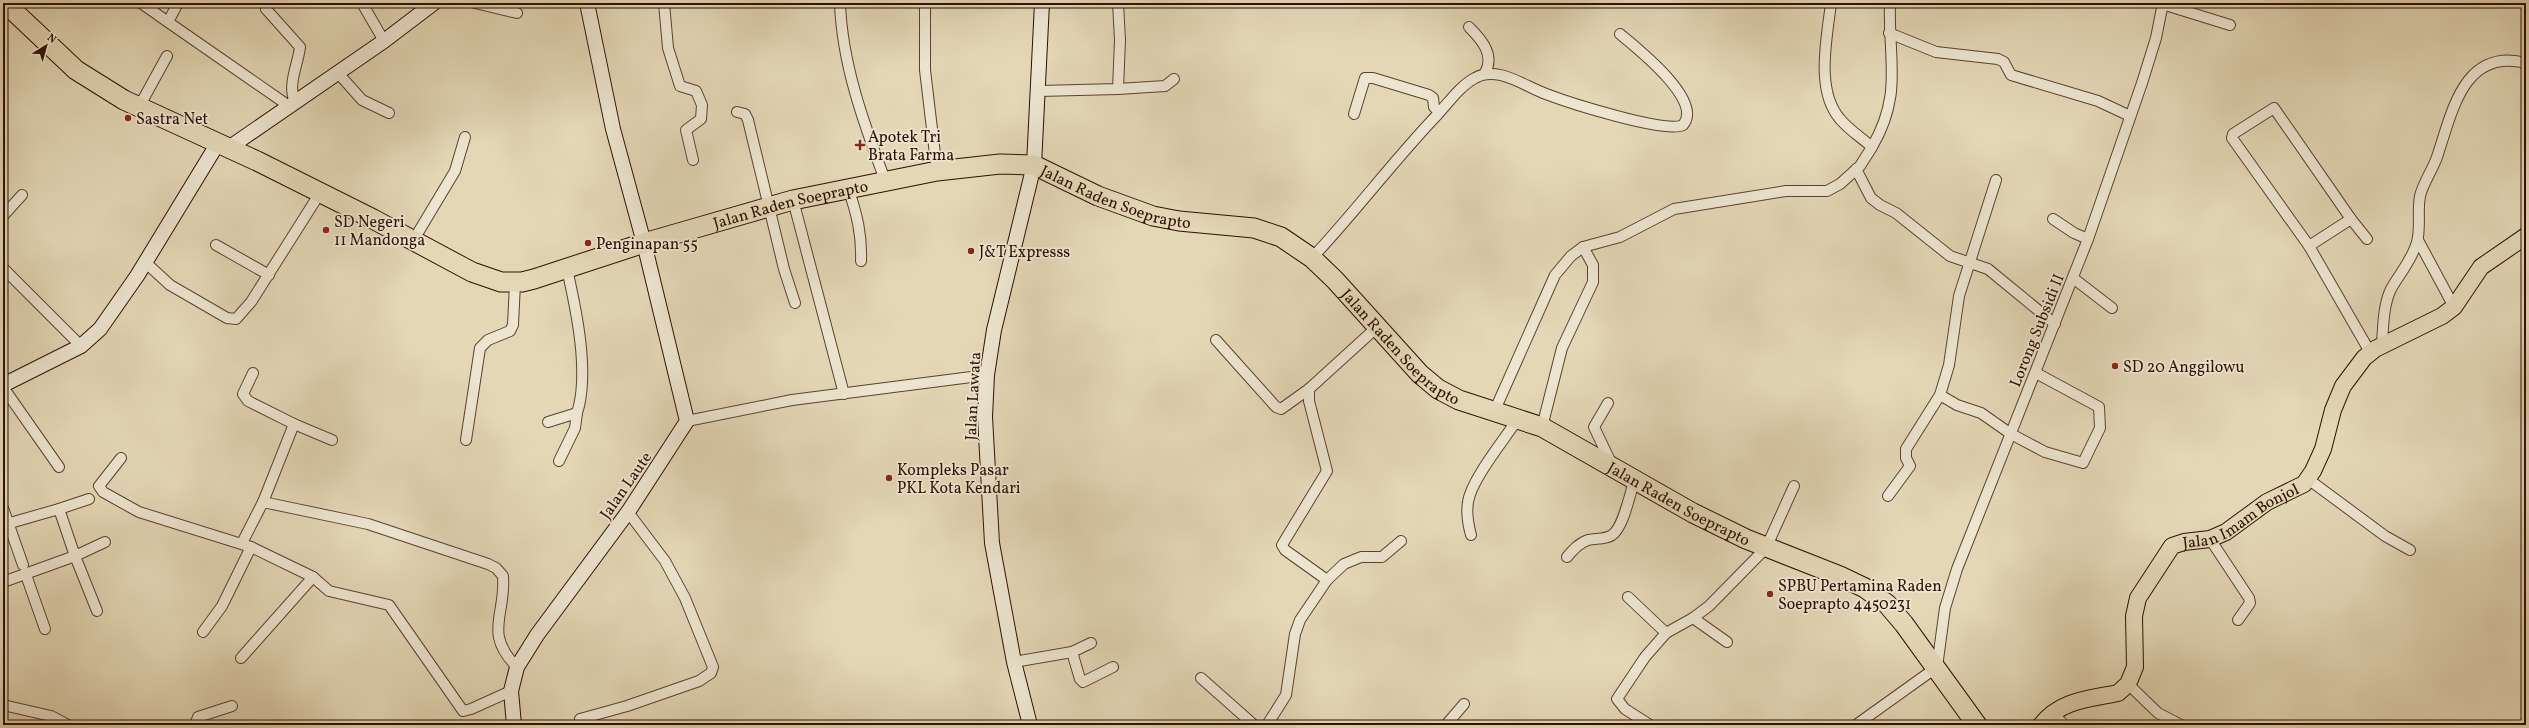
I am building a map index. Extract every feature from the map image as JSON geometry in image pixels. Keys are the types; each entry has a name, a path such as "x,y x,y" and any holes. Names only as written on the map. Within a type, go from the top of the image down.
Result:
{"highway":[{"name":"Jalan Raden Soeprapto","path":"5,3 76,70 139,107 224,145 472,272 501,282 515,283 644,243 793,200 937,170 1000,164 1034,165 1098,196 1153,216 1269,231 1312,258 1335,280 1376,328 1420,374 1438,389 1459,400 1542,427 1612,465 1693,513 1766,548 1840,576 1864,588 1887,604 1937,667 1977,725"}],"main road":[{"name":"Jalan Imam Bonjol","path":"2128,684 2135,667 2135,608 2146,584 2172,546 2184,542 2210,539 2237,526 2268,502 2294,490 2308,479 2323,449 2333,410 2343,386 2376,349 2427,326 2454,306 2481,267 2526,236"},
{"path":"2041,725 2052,712 2078,700 2118,693 2128,684"}],"street":[{"path":"141,3 292,104"},
{"path":"168,22 178,3"},
{"path":"268,3 266,9 300,47 292,82 292,104"},
{"path":"362,3 384,41"},
{"path":"58,467 3,386 81,346 100,329 224,145 292,104 338,73 384,41 434,3"},
{"path":"475,3 517,13"},
{"path":"587,3 613,129 644,243 687,421 792,400 987,375"},
{"path":"664,3 668,48 680,86 696,91 702,105 701,119 686,130 694,160"},
{"path":"840,3 842,27 862,120 885,180"},
{"path":"925,3 925,70 937,170"},
{"name":"Jalan Lawata","path":"1030,725 1014,662 992,544 985,440 987,375 1010,256 1034,165 1039,91 1042,3"},
{"path":"1118,3 1120,40 1118,89"},
{"path":"1831,3 1826,76 1830,104 1840,119 1872,148"},
{"path":"1494,412 1555,275 1571,256 1583,247 1620,238 1674,209 1786,191 1827,191 1840,184 1856,169 1872,148 1884,126 1891,98 1893,66 1889,33 1890,3"},
{"path":"2162,4 2230,25"},
{"name":"Lorong Subsidi II","path":"1937,667 1950,588 2088,239 2156,38 2162,4"},
{"path":"1312,258 1439,112 1465,86 1485,73 1488,67 1488,54 1480,38 1469,27"},
{"path":"1889,33 1936,52 1998,59 2004,62 2011,75 2098,102 2130,116"},
{"path":"1485,73 1502,75 1546,94 1634,120 1669,128 1683,126 1686,122 1688,110 1681,97 1650,58 1620,34"},
{"path":"139,107 167,56"},
{"path":"2376,349 2389,295 2411,258 2418,240 2420,195 2433,170 2450,112 2462,89 2479,68 2509,60 2526,63"},
{"path":"338,73 362,100 389,113"},
{"path":"1354,114 1365,78 1373,78 1429,95 1433,98 1434,107 1439,112"},
{"path":"1039,91 1150,88 1165,86 1174,79"},
{"path":"2367,239 2351,219 2276,110 2272,108 2236,131 2232,138 2309,246 2376,349"},
{"path":"737,112 745,114 748,120 768,207 795,303"},
{"path":"413,241 455,171 465,138"},
{"path":"1856,169 1871,198 1880,205 1896,213 1950,256 1988,269 2055,324"},
{"path":"1888,496 1910,466 1906,458 1906,448 1940,395 1948,365 1959,296 1996,180"},
{"path":"848,188 859,219 862,239 861,261"},
{"path":"145,262 170,285 199,303 232,319 240,317 269,275 320,193"},
{"path":"3,216 22,195"},
{"path":"793,200 844,394"},
{"path":"2053,219 2074,233 2088,239"},
{"path":"2309,246 2351,219"},
{"path":"2418,240 2454,306"},
{"path":"216,246 269,275"},
{"path":"1542,427 1562,348 1593,282 1593,265 1583,247"},
{"path":"3,268 81,346"},
{"path":"559,461 575,428 582,390 577,318 567,268"},
{"path":"2073,278 2112,308"},
{"path":"466,440 480,348 488,340 510,331 513,325 515,283"},
{"path":"1216,340 1276,407 1281,409 1309,389 1376,328"},
{"path":"253,373 244,390 244,397 294,424 332,440"},
{"path":"1940,395 1957,405 1981,413 2011,434 2045,452 2083,463 2100,428 2099,407 2036,373"},
{"path":"1309,389 1309,400 1327,471 1282,545 1285,550 1327,580"},
{"path":"1608,402 1594,427 1612,465"},
{"path":"548,422 577,413"},
{"path":"1471,535 1466,516 1468,500 1480,476 1517,420"},
{"name":"Jalan Laute","path":"514,725 511,691 517,667 537,635 628,512 687,421"},
{"path":"203,632 222,606 294,424"},
{"path":"121,458 100,484 103,492 139,512 247,545 313,577 329,591 389,605 463,711 471,710 511,691"},
{"path":"1566,557 1580,544 1587,540 1608,538 1614,534 1624,515 1635,479"},
{"path":"2308,479 2385,536 2410,550"},
{"path":"1650,725 1625,709 1617,699 1645,657 1666,632 1693,618 1709,606 1766,548 1794,486"},
{"path":"6,523 59,509 88,499"},
{"path":"263,502 368,524 496,568 501,573 503,580 498,639 510,660 517,667"},
{"path":"3,508 6,523 25,570 45,629"},
{"path":"59,509 75,556 97,611"},
{"path":"582,725 580,719 627,706 705,679 713,667 685,598 665,561 650,538 628,512"},
{"path":"2210,539 2249,598 2250,603 2238,620"},
{"path":"1267,725 1286,695 1295,634 1300,620 1327,580 1348,562 1361,557 1382,557 1401,541"},
{"path":"3,582 25,570 75,556 105,542"},
{"path":"241,658 313,577"},
{"path":"1628,597 1666,632"},
{"path":"1693,618 1727,642"},
{"path":"1014,662 1072,652 1090,643"},
{"path":"1072,652 1080,679 1083,682 1113,667"},
{"path":"1856,725 1937,667"},
{"path":"1202,678 1254,725"},
{"path":"2128,684 2158,713 2181,725"},
{"path":"1446,725 1464,704"},
{"path":"3,705 51,716 68,725"},
{"path":"195,725 198,717 232,706"},
{"path":"2052,712 2064,725"}],"place":[{"name":"Sastra Net","path":"128,118"},
{"name":"Apotek Tri Brata Farma","path":"860,145"},
{"name":"SD Negeri 11 Mandonga","path":"326,230"},
{"name":"Penginapan 55","path":"588,243"},
{"name":"J&T Expresss","path":"971,251"},
{"name":"SD 20 Anggilowu","path":"2115,366"},
{"name":"Kompleks Pasar PKL Kota Kendari","path":"889,478"},
{"name":"SPBU Pertamina Raden Soeprapto 4450231","path":"1770,594"}]}
